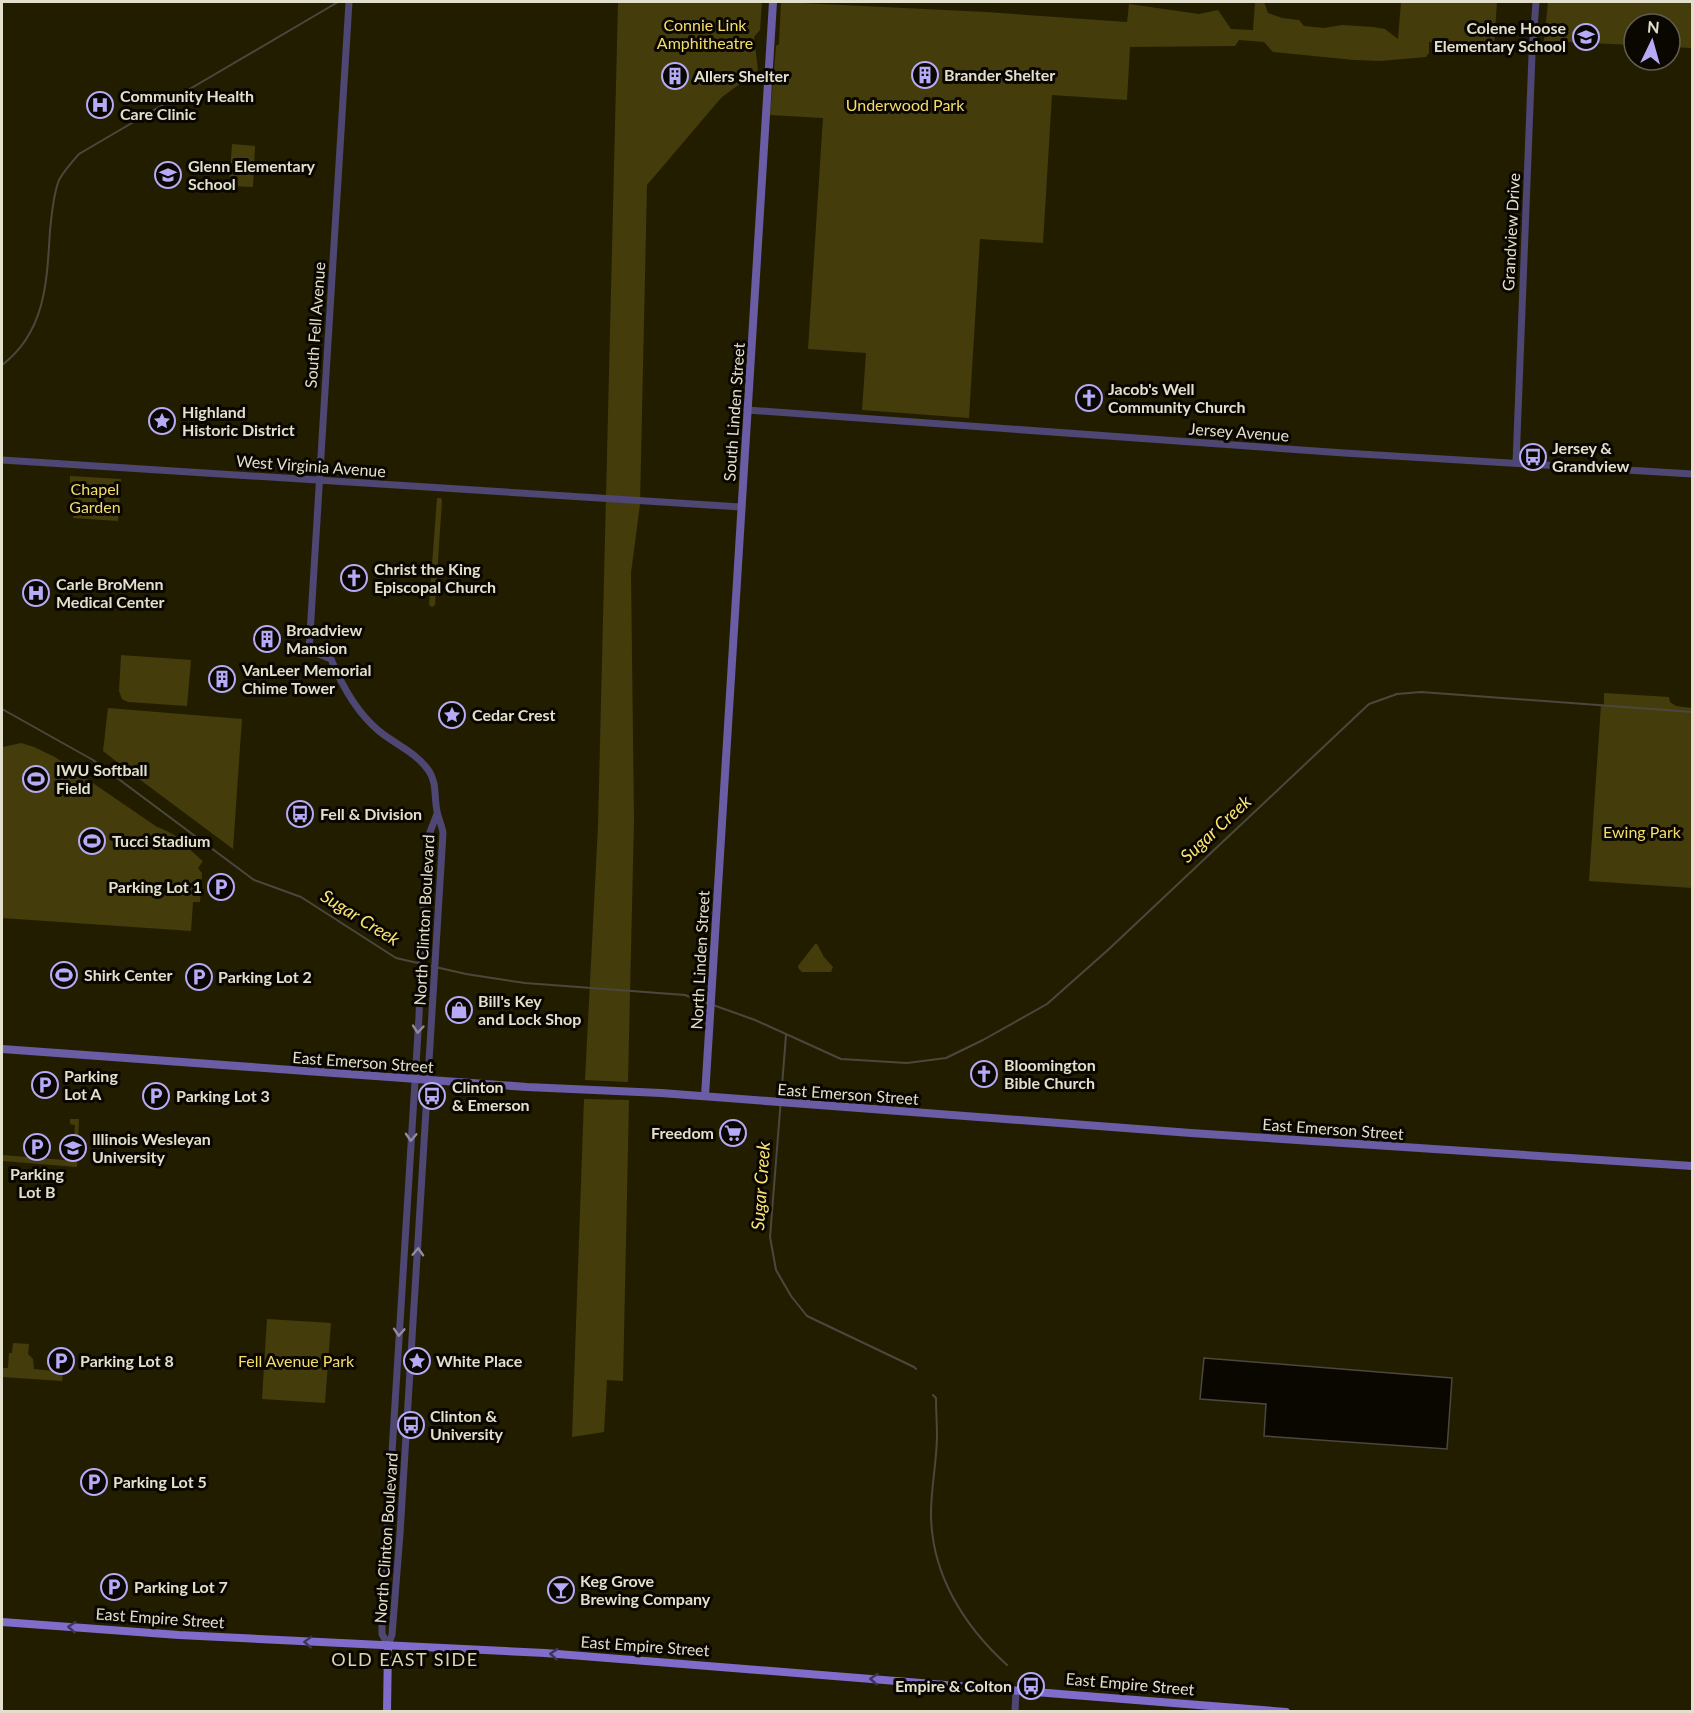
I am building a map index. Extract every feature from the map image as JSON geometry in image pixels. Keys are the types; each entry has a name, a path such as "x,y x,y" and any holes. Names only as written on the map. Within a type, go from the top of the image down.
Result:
{"main road":[{"name":"South Linden Street","path":"721,825 773,2"},
{"name":"North Linden Street","path":"705,1096 721,825"},
{"name":"East Emerson Street","path":"2,1049 1692,1166"},
{"name":"East Empire Street","path":"2,1622 190,1636 554,1654 1286,1712"},
{"path":"387,1712 388,1645"}],"street":[{"name":"Grandview Drive","path":"1516,463 1536,2"},
{"name":"South Fell Avenue","path":"348,5 309,650 331,659 356,708 380,732 412,753 426,768 434,782 437,814"},
{"name":"Jersey Avenue","path":"747,410 1692,474"},
{"name":"West Virginia Avenue","path":"2,460 741,507"},
{"name":"North Clinton Boulevard","path":"388,1645 382,1634 382,1614 400,1306 430,832 437,814"},
{"name":"North Clinton Boulevard","path":"388,1645 392,1635 443,833 441,820 437,814"},
{"path":"407,1198 421,1199"},
{"path":"400,1306 414,1307"},
{"path":"1015,1712 1016,1690"}],"green space":[{"name":"Connie Link Amphitheatre","path":"618,2 762,2 760,30 754,37 758,70 721,98 647,185 640,504 631,573 634,820 628,1082 585,1080 598,826"},
{"name":"Underwood Park","path":"781,2 986,12 1127,22 1129,4 1199,14 1218,10 1231,29 1253,30 1255,2 1264,2 1268,13 1299,20 1304,26 1373,27 1385,29 1398,39 1401,2 1497,2 1494,46 1429,42 1429,53 1426,57 1380,61 1273,52 1264,42 1239,40 1235,46 1130,47 1127,100 1052,95 1043,243 980,239 969,418 862,410 866,353 808,349 823,118 770,115 776,46 779,44"},
{"name":"Colene Hoose Elementary School","path":"1548,2 1692,2 1692,48 1682,48 1682,12 1622,12 1622,44 1544,41"},
{"path":"232,144 255,146 253,187 229,186"},
{"name":"Chapel Garden","path":"70,476 121,479 118,521 73,518 76,487 70,485"},
{"path":"437,498 441,498 442,501 435,605 432,607 429,605"},
{"path":"121,655 191,660 187,706 128,702 122,699 119,691"},
{"name":"Ewing Park","path":"1604,693 1669,697 1670,702 1676,706 1692,708 1692,888 1589,881 1601,705 1604,705"},
{"path":"108,708 242,719 233,849 131,773 126,773 126,769 103,751"},
{"name":"Tucci Stadium","path":"21,743 55,757 157,827 177,838 203,861 198,868 202,873 200,902 193,902 191,931 2,918 3,747"},
{"path":"815,944 833,967 831,972 802,972 799,969 798,966"},
{"path":"584,1099 629,1100 623,1381 607,1380 604,1432 572,1437"},
{"path":"70,1119 79,1119 77,1167 2,1161 2,1155 65,1160 66,1154 73,1154 75,1125 70,1124"},
{"name":"Fell Avenue Park","path":"267,1319 331,1323 325,1403 262,1399"},
{"path":"13,1343 29,1344 28,1354 33,1359 34,1369 63,1372 62,1381 2,1377 2,1368 8,1368 9,1353 12,1353"}],"shaded area":[{"path":"1204,1358 1452,1378 1447,1449 1264,1436 1266,1404 1200,1399"}],"waterway":[{"path":"2,365 17,352 36,321 45,286 55,192 59,180 79,154 338,2"},
{"name":"Sugar Creek","path":"2,709 93,760 254,880 301,897 396,958 466,974 525,983 685,995 755,1020 841,1059 907,1063 946,1058 1047,1004 1109,949 1369,704 1397,694 1421,692 1692,712"},
{"name":"Sugar Creek","path":"786,1035 770,1237 776,1270 791,1296 807,1316 916,1369"},
{"name":"Sugar Creek","path":"933,1395 936,1398 937,1435 931,1513 937,1557 944,1578 964,1616 991,1650 1007,1665"}],"place":[{"name":"Colene Hoose Elementary School","path":"1586,37"},
{"name":"Brander Shelter","path":"925,75"},
{"name":"Allers Shelter","path":"675,76"},
{"name":"Community Health Care Clinic","path":"100,105"},
{"name":"Glenn Elementary School","path":"168,175"},
{"name":"Jacob's Well Community Church","path":"1089,398"},
{"name":"Highland Historic District","path":"162,421"},
{"name":"Jersey & Grandview","path":"1533,457"},
{"name":"Christ the King Episcopal Church","path":"354,578"},
{"name":"Carle BroMenn Medical Center","path":"36,593"},
{"name":"Broadview Mansion","path":"267,639"},
{"name":"VanLeer Memorial Chime Tower","path":"222,679"},
{"name":"Cedar Crest","path":"452,715"},
{"name":"IWU Softball Field","path":"36,779"},
{"name":"Fell & Division","path":"300,814"},
{"name":"Tucci Stadium","path":"92,841"},
{"name":"Parking Lot 1","path":"221,887"},
{"name":"Shirk Center","path":"64,975"},
{"name":"Parking Lot 2","path":"199,977"},
{"name":"Bill's Key and Lock Shop","path":"459,1010"},
{"name":"Bloomington Bible Church","path":"984,1074"},
{"name":"Parking Lot A","path":"45,1085"},
{"name":"Parking Lot 3","path":"156,1096"},
{"name":"Clinton & Emerson","path":"432,1096"},
{"name":"Freedom","path":"733,1133"},
{"name":"Parking Lot B","path":"37,1147"},
{"name":"Illinois Wesleyan University","path":"73,1148"},
{"name":"Parking Lot 8","path":"61,1361"},
{"name":"White Place","path":"417,1361"},
{"name":"Clinton & University","path":"411,1425"},
{"name":"Parking Lot 5","path":"94,1482"},
{"name":"Parking Lot 7","path":"114,1587"},
{"name":"Keg Grove Brewing Company","path":"561,1590"},
{"name":"Empire & Colton","path":"1031,1686"}],"district":[{"name":"OLD EAST SIDE","path":"405,1660"}]}
